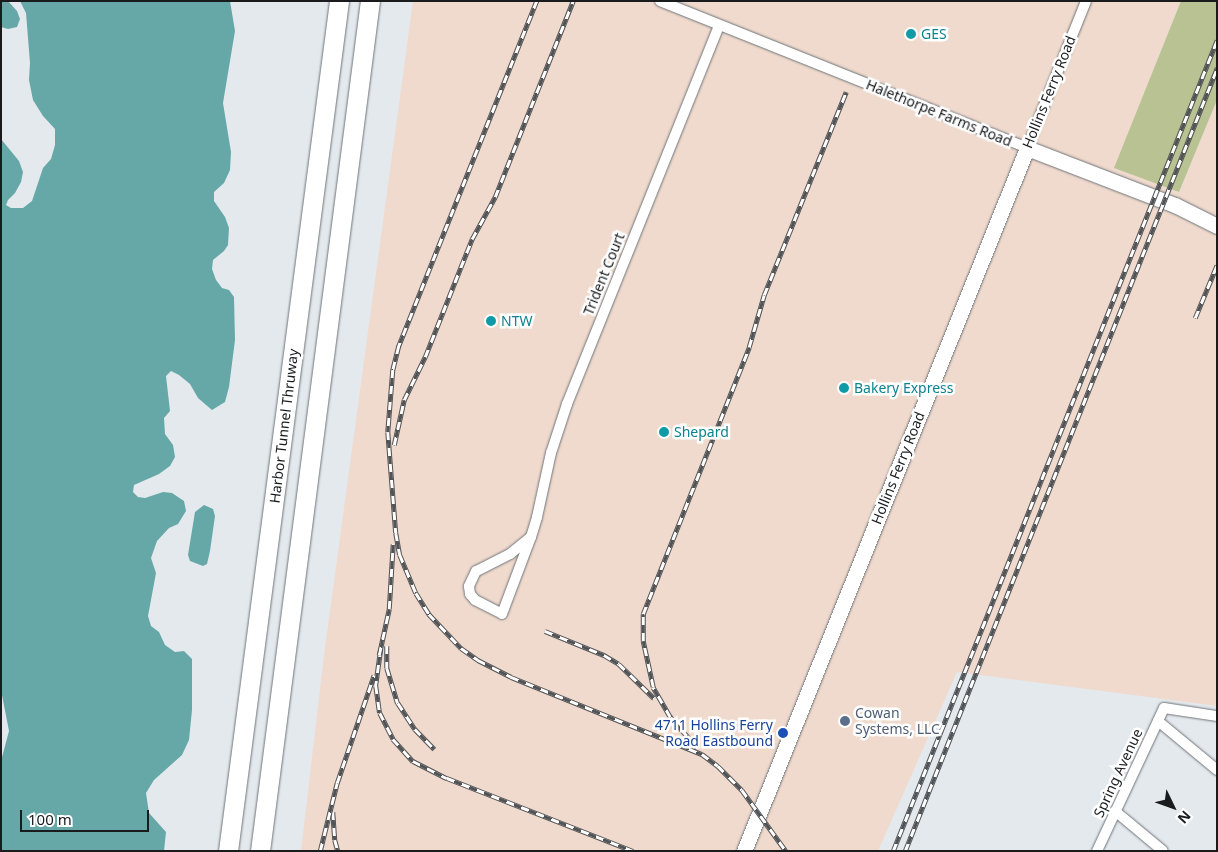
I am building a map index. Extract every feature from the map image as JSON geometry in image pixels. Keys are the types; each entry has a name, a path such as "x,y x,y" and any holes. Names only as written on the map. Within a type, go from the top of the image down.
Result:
{"highway":[{"name":"Harbor Tunnel Thruway","path":"228,851 340,1"},
{"path":"260,851 370,1"}],"street":[{"name":"Halethorpe Farms Road","path":"660,1 1026,148 1175,205 1217,226"},
{"name":"Hollins Ferry Road","path":"744,851 1086,1"},
{"name":"Trident Court","path":"531,537 510,554 476,572 469,586 470,594 475,600 502,614 531,537 551,453 567,404 719,26"},
{"name":"Spring Avenue","path":"1097,851 1164,708 1217,716"},
{"path":"1158,721 1217,770"},
{"path":"1115,811 1164,851"}],"shaded area":[{"path":"413,1 1181,1 1115,168 1179,192 1217,100 1217,706 957,672 878,851 301,851 324,655"}],"green space":[{"path":"1181,1 1217,1 1217,100 1179,192 1114,168"}],"water":[{"path":"1,1 8,1 17,11 20,19 17,27 8,29 1,27"},
{"path":"20,1 230,1 235,31 223,103 231,152 230,170 224,183 214,192 214,201 225,217 229,228 228,245 213,260 212,269 216,280 222,288 229,290 234,297 235,340 229,387 225,402 212,410 198,398 190,384 179,375 171,371 166,376 170,411 164,418 165,434 173,445 175,457 170,466 159,474 134,485 133,492 138,497 145,498 163,492 172,493 184,501 186,511 178,524 169,528 157,541 151,558 156,573 148,616 151,626 159,632 165,645 175,652 184,651 192,659 192,710 189,740 182,755 154,780 146,793 149,813 166,832 164,851 1,851 1,761 9,731 1,690 1,139 19,161 23,172 21,182 6,205 11,208 23,208 32,201 43,168 51,159 55,145 55,129 43,116 33,100 29,80 30,63 26,13"},
{"path":"204,505 213,509 215,516 207,564 203,566 190,561 188,555 195,512"}],"railway":[{"path":"537,1 399,346 393,370 388,432 396,533 400,555 416,593 429,614 461,648 478,660 511,677 702,754 718,766 742,790 786,851"},
{"path":"394,445 404,400 425,357 472,239 495,197 573,1"},
{"path":"893,851 1217,40"},
{"path":"905,851 1217,68"},
{"path":"697,748 670,717 653,687 643,641 643,614 749,347 764,295 846,92"},
{"path":"1195,318 1217,265"},
{"path":"379,655 389,609 393,544"},
{"path":"545,631 604,655 619,664 654,698"},
{"path":"387,646 387,668 398,703 415,729 434,749"},
{"path":"381,649 376,686 380,713 393,739 413,761 447,778 633,851"},
{"path":"320,851 337,783 374,675"},
{"path":"333,812 335,840 338,851"}],"place":[{"name":"GES","path":"911,34"},
{"name":"NTW","path":"491,321"},
{"name":"Bakery Express","path":"844,388"},
{"name":"Shepard","path":"664,432"},
{"name":"Cowan Systems, LLC","path":"845,721"},
{"name":"4711 Hollins Ferry Road Eastbound","path":"783,733"}]}
